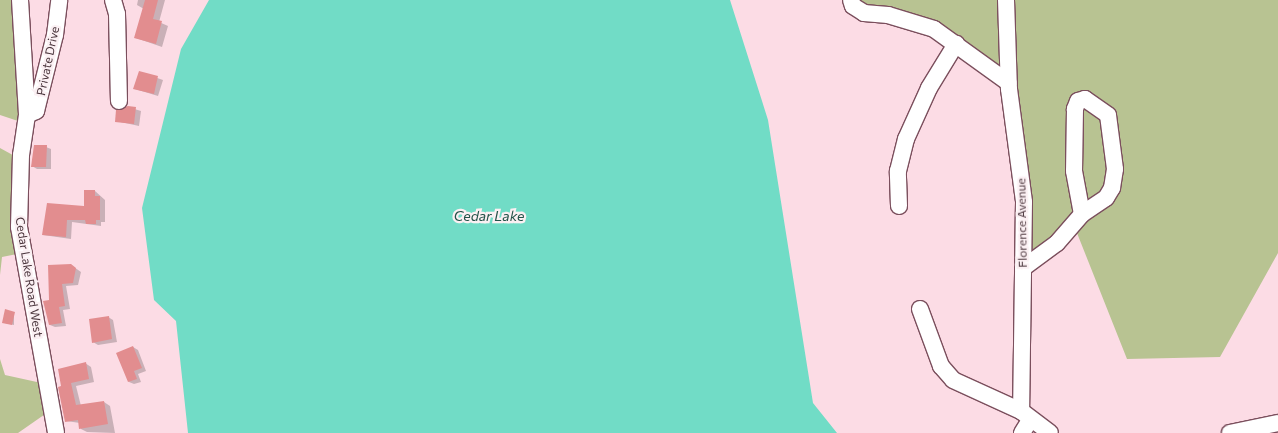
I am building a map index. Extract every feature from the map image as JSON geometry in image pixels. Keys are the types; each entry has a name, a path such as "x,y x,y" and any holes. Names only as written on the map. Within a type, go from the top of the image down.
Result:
{"street":[{"name":"Cedar Lake Road West","path":"20,0 27,115 21,155 19,227 56,433"},
{"name":"Private Drive","path":"27,115 36,111 55,35 59,0"},
{"path":"113,0 117,14 119,101"},
{"path":"851,0 853,6 864,12 914,22 934,29 1009,83"},
{"name":"Florence Avenue","path":"1006,0 1009,83 1024,202 1022,268 1024,421"},
{"path":"899,206 898,171 906,139 929,88 956,44"},
{"path":"1022,268 1057,243 1082,214 1106,198 1112,188 1115,169 1108,115 1086,100 1078,101 1075,118 1074,170 1082,214"},
{"path":"920,308 941,366 953,380 1024,421 1050,433"},
{"path":"1230,433 1278,423"}],"shaded area":[{"path":"0,0 20,0 24,123 0,115"},
{"path":"855,0 1278,0 1278,253 1220,357 1127,359 1075,228 1024,268 1008,83 931,25"},
{"path":"0,148 20,159 22,253 2,257 0,275"},
{"path":"0,359 5,375 46,384 51,410 18,433 0,433"}],"water":[{"name":"Cedar Lake","path":"209,0 730,0 768,120 813,403 837,433 188,433 176,321 154,300 142,208 181,49"}],"building":[{"path":"145,0 158,0 153,19 162,21 156,44 134,38"},
{"path":"139,71 158,76 154,94 133,89"},
{"path":"128,106 136,107 134,124 115,122 116,110"},
{"path":"34,145 47,145 46,167 31,167"},
{"path":"84,190 95,190 95,196 100,196 100,220 96,220 96,224 86,224 85,220 67,220 66,237 42,235 47,203 84,206"},
{"path":"71,264 76,268 73,283 62,284 65,306 59,307 62,323 49,325 43,301 49,300 48,265"},
{"path":"5,309 15,312 12,325 2,323"},
{"path":"109,316 112,339 92,343 89,319"},
{"path":"133,346 142,368 134,371 137,379 128,382 116,353"},
{"path":"86,362 89,379 71,383 76,405 104,401 108,424 79,429 78,420 65,422 58,387 61,386 58,369"}]}
